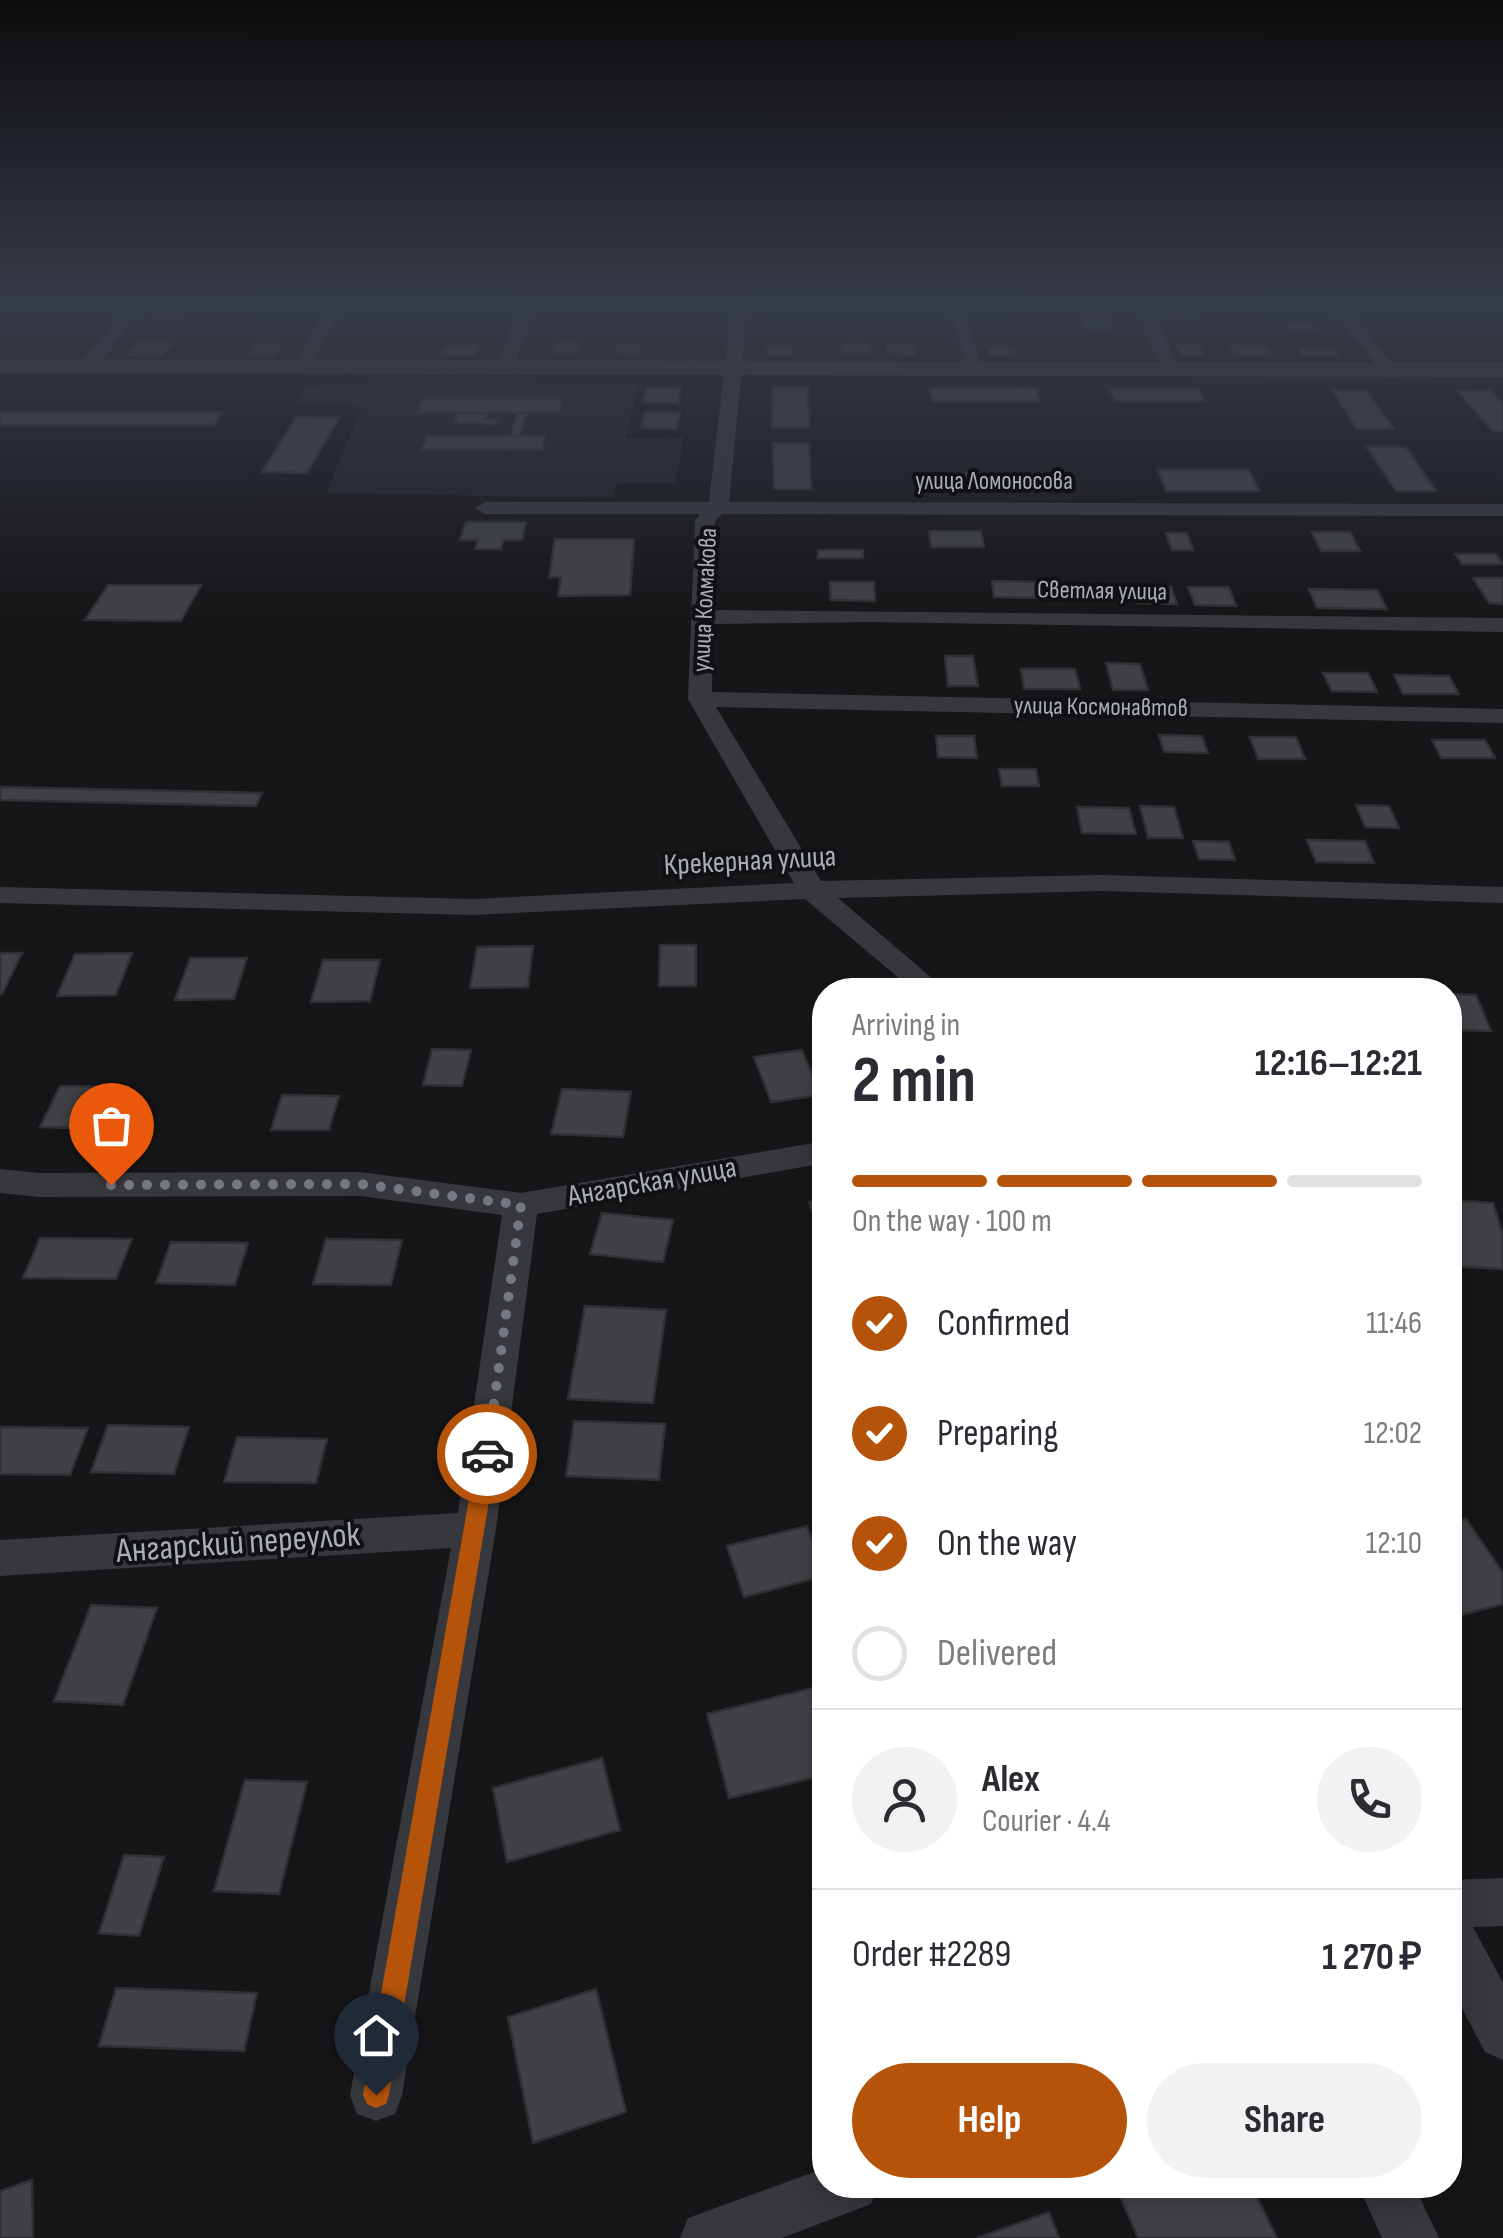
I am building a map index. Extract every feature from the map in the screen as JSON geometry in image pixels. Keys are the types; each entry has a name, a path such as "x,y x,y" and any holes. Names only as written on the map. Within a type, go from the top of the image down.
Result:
{"street":[{"name":"улица Колмакова","path":"731,408 720,506 704,521 700,699 812,890 918,978"},
{"name":"улица Ломоносова","path":"485,508 1503,511"},
{"name":"Светлая улица","path":"701,617 872,615 1503,625"},
{"name":"улица Космонавтов","path":"700,699 1503,716"},
{"name":"Крекерная улица","path":"0,895 473,907 812,890 1102,883 1503,894"},
{"name":"Ангарская улица","path":"0,1180 40,1185 360,1184 521,1205 812,1154"},
{"path":"376,2095 476,1529 521,1205"},
{"name":"Ангарский переулок","path":"0,1558 476,1529"},
{"path":"1462,1904 1503,1902"},
{"path":"1462,1957 1503,2034"},
{"path":"708,2238 817,2198"},
{"path":"1391,2198 1411,2238"}],"shaded area":[{"path":"361,408 633,408 626,438 684,437 675,483 617,483 614,498 326,493"}],"building":[{"path":"419,408 560,408 559,413 417,413"},
{"path":"772,408 809,408 809,427 772,427"},
{"path":"1344,408 1379,408 1394,429 1357,429"},
{"path":"1473,408 1503,408 1503,431 1492,431"},
{"path":"0,412 222,412 214,425 0,425"},
{"path":"645,412 680,413 676,429 641,428"},
{"path":"459,413 487,413 485,419 499,419 497,425 455,422"},
{"path":"517,413 527,413 520,436 510,436"},
{"path":"296,417 339,418 307,473 262,472"},
{"path":"427,436 545,436 542,450 421,450"},
{"path":"773,443 809,443 811,489 774,489"},
{"path":"1367,447 1406,447 1436,491 1396,491"},
{"path":"1158,470 1249,470 1259,491 1166,491"},
{"path":"945,473 1064,474 1069,490 948,490"},
{"path":"466,522 526,522 522,540 503,540 501,549 475,549 478,540 460,540"},
{"path":"929,531 981,531 984,547 931,547"},
{"path":"1312,532 1350,532 1360,551 1321,551"},
{"path":"1166,533 1187,533 1193,550 1172,550"},
{"path":"555,539 634,539 630,595 558,596 561,577 549,577"},
{"path":"818,550 863,550 863,558 818,558"},
{"path":"1455,554 1496,554 1503,564 1462,564"},
{"path":"1473,578 1503,578 1503,604 1489,603"},
{"path":"992,581 1046,582 1050,598 994,597"},
{"path":"830,582 874,582 875,601 831,600"},
{"path":"108,585 201,585 181,621 85,620"},
{"path":"1131,587 1171,587 1177,604 1136,603"},
{"path":"1188,587 1229,587 1236,606 1195,605"},
{"path":"1309,589 1377,590 1387,609 1317,608"},
{"path":"945,656 973,656 978,686 948,686"},
{"path":"1106,663 1140,664 1148,690 1113,690"},
{"path":"1021,669 1075,669 1080,689 1024,689"},
{"path":"1323,673 1368,673 1377,692 1332,691"},
{"path":"1394,675 1449,676 1459,694 1403,694"},
{"path":"1159,735 1202,736 1208,753 1164,752"},
{"path":"936,736 974,736 977,758 938,757"},
{"path":"1250,737 1296,737 1305,759 1258,759"},
{"path":"1432,740 1485,740 1495,758 1441,758"},
{"path":"999,769 1036,769 1039,786 1002,786"},
{"path":"0,787 262,793 256,806 0,800"},
{"path":"1356,805 1389,806 1399,828 1365,827"},
{"path":"1140,806 1174,807 1183,838 1148,838"},
{"path":"1077,807 1129,808 1136,834 1082,833"},
{"path":"1307,840 1365,841 1374,863 1316,862"},
{"path":"1193,841 1229,842 1235,860 1199,859"},
{"path":"660,945 696,945 696,986 659,986"},
{"path":"533,946 528,987 470,988 477,947"},
{"path":"0,953 22,953 2,994 0,994"},
{"path":"132,953 116,995 57,996 75,954"},
{"path":"190,958 247,958 234,999 175,1000"},
{"path":"323,960 380,960 370,1001 311,1002"},
{"path":"1462,994 1476,995 1491,1031 1462,1030"},
{"path":"432,1049 471,1050 462,1086 423,1085"},
{"path":"802,1050 812,1074 812,1096 771,1102 754,1057"},
{"path":"60,1086 129,1087 110,1129 40,1127"},
{"path":"562,1089 631,1092 623,1137 551,1134"},
{"path":"282,1095 339,1096 329,1130 271,1130"},
{"path":"1462,1201 1493,1203 1503,1235 1503,1269 1462,1267"},
{"path":"602,1213 673,1220 663,1262 590,1254"},
{"path":"40,1238 132,1239 116,1279 23,1278"},
{"path":"326,1239 402,1240 391,1285 313,1284"},
{"path":"171,1242 248,1243 235,1285 156,1283"},
{"path":"585,1306 666,1310 653,1403 568,1399"},
{"path":"574,1421 665,1424 659,1480 566,1476"},
{"path":"108,1425 189,1427 174,1474 91,1472"},
{"path":"0,1427 88,1428 70,1475 0,1474"},
{"path":"237,1437 327,1439 316,1483 224,1482"},
{"path":"1466,1519 1503,1573 1503,1604 1462,1615 1462,1520"},
{"path":"807,1526 812,1540 812,1579 744,1597 727,1546"},
{"path":"91,1605 157,1608 123,1705 54,1701"},
{"path":"812,1688 812,1778 729,1798 707,1714"},
{"path":"602,1758 620,1830 507,1862 493,1788"},
{"path":"245,1780 307,1782 279,1894 214,1891"},
{"path":"124,1855 164,1857 139,1936 99,1933"},
{"path":"116,1988 257,1993 244,2051 99,2046"},
{"path":"596,1989 626,2112 533,2143 508,2017"},
{"path":"32,2180 33,2238 0,2238 0,2191"},
{"path":"1121,2198 1257,2198 1277,2238 1138,2238"},
{"path":"1049,2212 1059,2238 977,2238"}],"way so far":[{"path":"111,1185 360,1184 521,1205 487,1454"}],"route":[{"path":"376,2095 487,1454"}]}
